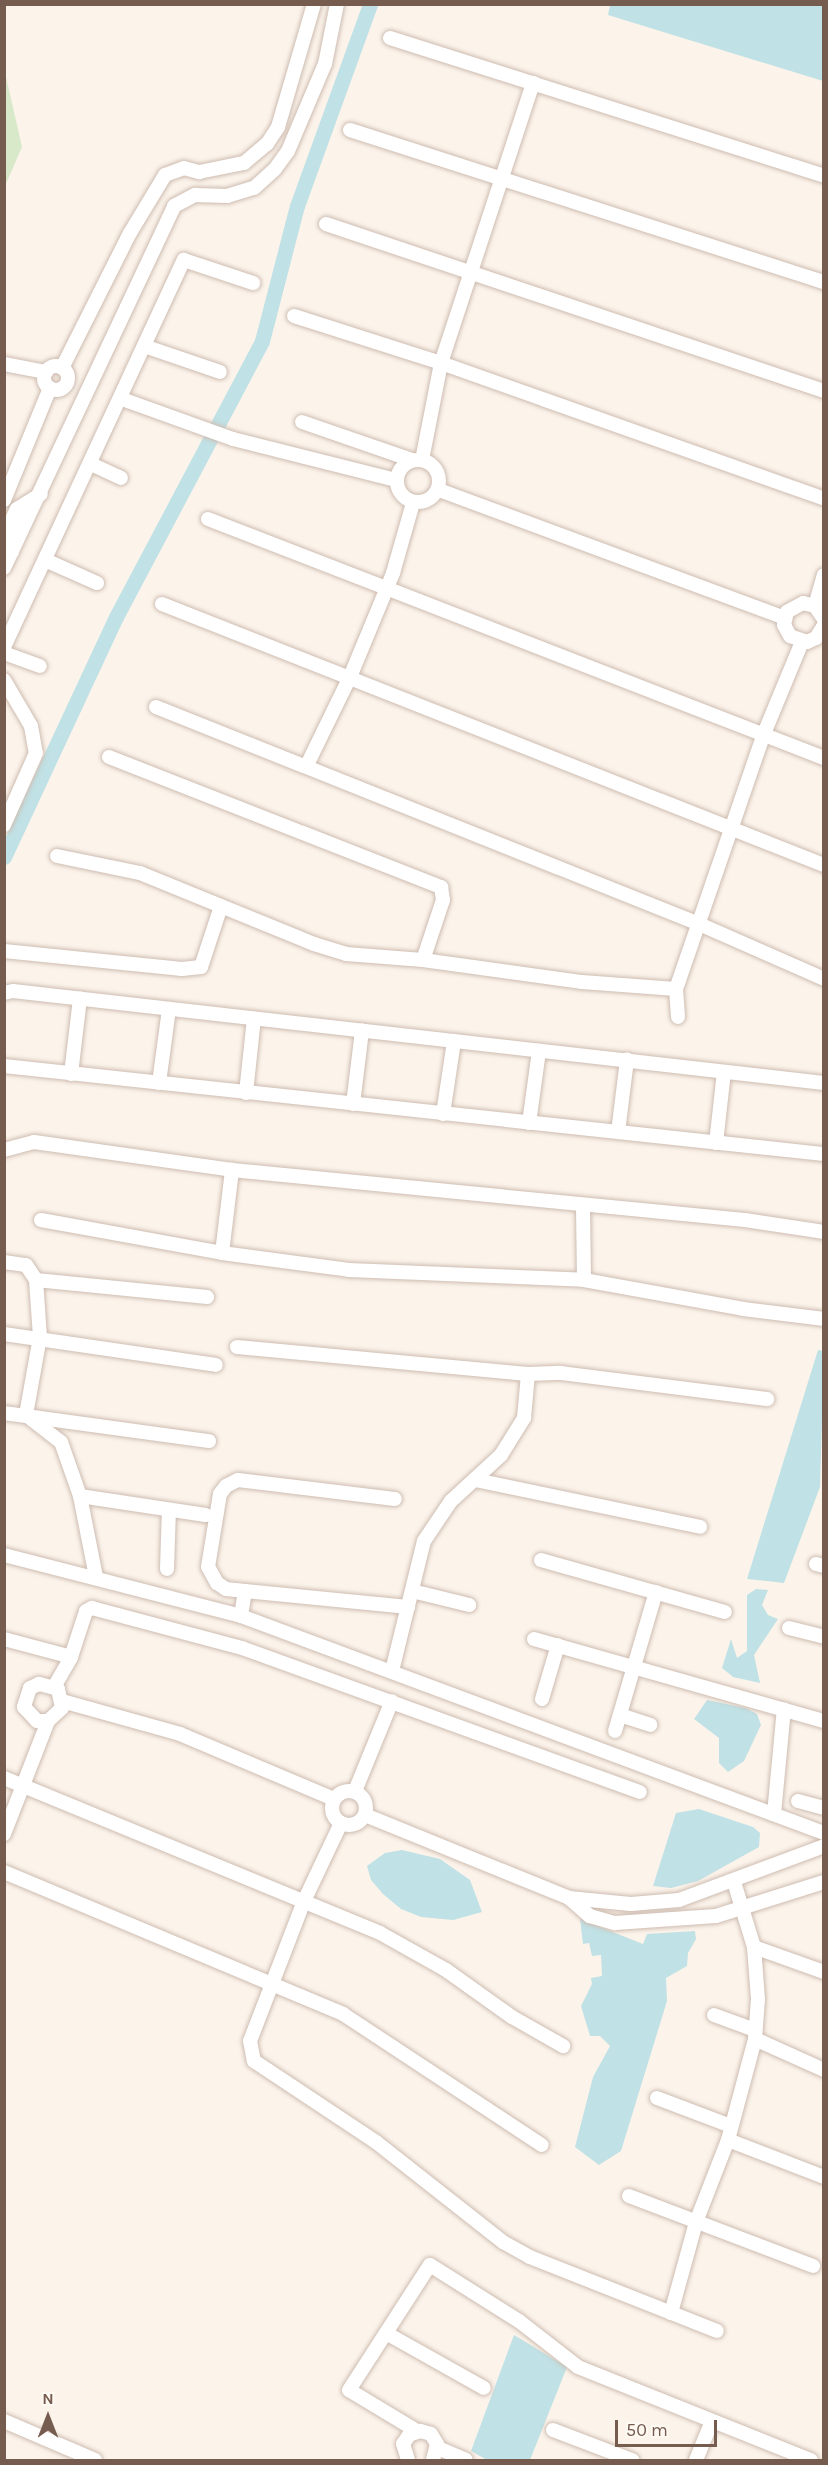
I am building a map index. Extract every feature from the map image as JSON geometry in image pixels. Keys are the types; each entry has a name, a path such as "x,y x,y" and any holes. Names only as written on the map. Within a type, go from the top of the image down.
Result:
{"street":[{"path":"62,368 129,233 165,175 184,168 200,172 244,163 267,144 278,128 314,4"},
{"path":"4,568 12,552 8,528 17,509 41,494 174,206 195,195 227,196 254,188 275,169 288,151 325,64 337,4"},
{"path":"390,38 824,176"},
{"path":"417,460 441,363 469,271 533,83"},
{"path":"350,130 824,282"},
{"path":"326,224 824,391"},
{"path":"4,647 147,347 184,260 253,283"},
{"path":"294,316 441,363 824,500"},
{"path":"147,347 220,372"},
{"path":"4,364 46,372 53,367 62,368 68,375 67,384 59,390 50,388 45,381 46,372"},
{"path":"4,500 50,388"},
{"path":"122,399 234,439 396,480"},
{"path":"302,422 417,460 439,473 439,490 429,501 413,503 400,494 396,480 400,468 417,460"},
{"path":"91,464 121,478"},
{"path":"439,490 785,618"},
{"path":"307,765 350,677 387,588 413,503"},
{"path":"208,519 824,759"},
{"path":"45,560 97,583"},
{"path":"815,606 824,575"},
{"path":"162,604 824,866"},
{"path":"824,619 815,606 796,604 785,618 786,631 802,642 820,639 824,625"},
{"path":"678,1017 676,989 763,736 802,642"},
{"path":"4,653 40,666"},
{"path":"4,680 31,726 36,753 5,823"},
{"path":"156,707 307,765 699,924 824,979"},
{"path":"109,757 441,887 443,900 423,960"},
{"path":"57,856 140,873 346,954 423,960 582,982 676,989"},
{"path":"4,951 182,969 201,967 221,906"},
{"path":"4,993 254,1018 824,1083"},
{"path":"71,1074 80,999"},
{"path":"159,1083 169,1009"},
{"path":"246,1093 254,1018"},
{"path":"353,1104 362,1031"},
{"path":"443,1114 454,1041"},
{"path":"530,1123 539,1051"},
{"path":"618,1132 627,1060"},
{"path":"4,1066 824,1154"},
{"path":"716,1143 724,1072"},
{"path":"4,1150 34,1142 232,1170 583,1207 745,1220 824,1232"},
{"path":"222,1253 232,1170"},
{"path":"583,1207 584,1280"},
{"path":"41,1220 222,1253 349,1270 584,1280 743,1309 824,1319"},
{"path":"4,1262 26,1265 36,1280 40,1337 26,1415"},
{"path":"36,1280 207,1297"},
{"path":"4,1334 40,1337 216,1365"},
{"path":"237,1347 528,1374 561,1373 767,1399"},
{"path":"392,1671 424,1541 451,1502 501,1455 524,1418 528,1374"},
{"path":"4,1413 209,1441"},
{"path":"26,1415 46,1426 61,1442 80,1496 96,1577"},
{"path":"395,1498 238,1480 226,1486 220,1494 208,1567 217,1583 226,1589 408,1607"},
{"path":"476,1480 700,1527"},
{"path":"80,1496 206,1515"},
{"path":"168,1569 170,1510"},
{"path":"4,1555 241,1616 824,1833"},
{"path":"541,1560 725,1612"},
{"path":"241,1616 245,1591"},
{"path":"412,1591 469,1605"},
{"path":"615,1731 656,1592"},
{"path":"54,1687 71,1657 86,1611 92,1608 242,1648 640,1792"},
{"path":"789,1628 824,1637"},
{"path":"4,1639 71,1657"},
{"path":"534,1639 824,1721"},
{"path":"542,1699 558,1646"},
{"path":"48,1721 29,1715 25,1697 39,1684 54,1687 62,1701 180,1734 334,1798"},
{"path":"4,1834 25,1786 48,1721 56,1717 62,1701"},
{"path":"355,1791 392,1701"},
{"path":"774,1814 784,1709"},
{"path":"620,1715 650,1725"},
{"path":"4,1778 390,1938 562,2046"},
{"path":"343,1791 355,1791 367,1803 365,1815 358,1823 341,1823 333,1815 334,1798 343,1791"},
{"path":"798,1801 824,1808"},
{"path":"365,1815 569,1898 632,1904 679,1900 734,1882 824,1846"},
{"path":"341,1823 304,1901 250,2041 254,2061 376,2142 503,2242 530,2257 717,2331"},
{"path":"4,1872 343,2014 542,2145"},
{"path":"671,2313 696,2222 730,2133 755,2034 754,1947 734,1882"},
{"path":"569,1898 590,1916 615,1923 696,1919 742,1908 824,1882"},
{"path":"754,1947 824,1972"},
{"path":"714,2015 824,2070"},
{"path":"657,2098 824,2177"},
{"path":"628,2196 813,2266"},
{"path":"466,2460 435,2454 431,2434 417,2431 349,2390 430,2265 519,2321 578,2367 812,2460"},
{"path":"386,2333 484,2388"},
{"path":"4,2421 95,2460"},
{"path":"696,2460 712,2421"},
{"path":"553,2430 632,2460"},
{"path":"407,2460 403,2444 417,2431"}],"green space":[{"path":"4,68 22,147 5,186 4,186"}],"water":[{"path":"610,5 823,5 823,81 608,15"},
{"path":"818,1350 824,1351 820,1487 784,1583 747,1579"},
{"path":"756,1589 768,1590 762,1605 768,1615 778,1619 754,1655 760,1683 733,1677 722,1668 731,1639 737,1658 747,1651 747,1595"},
{"path":"707,1700 746,1708 757,1714 761,1725 744,1761 728,1772 719,1763 719,1738 694,1719"},
{"path":"699,1809 753,1827 760,1833 759,1847 698,1881 671,1888 653,1886 676,1813"},
{"path":"402,1850 440,1859 470,1880 482,1912 453,1920 421,1917 401,1909 371,1880 367,1866 385,1853"},
{"path":"580,1919 643,1944 647,1934 695,1931 696,1939 688,1953 687,1966 666,1978 667,2001 621,2151 599,2165 575,2147 593,2077 610,2046 600,2036 590,2036 581,2006 592,1984 591,1978 602,1976 601,1955 592,1956 589,1943 583,1944"},
{"path":"514,2335 567,2367 530,2460 487,2460 471,2451"}],"waterway":[{"path":"4,857 116,617 262,341 297,206 370,4"}]}
